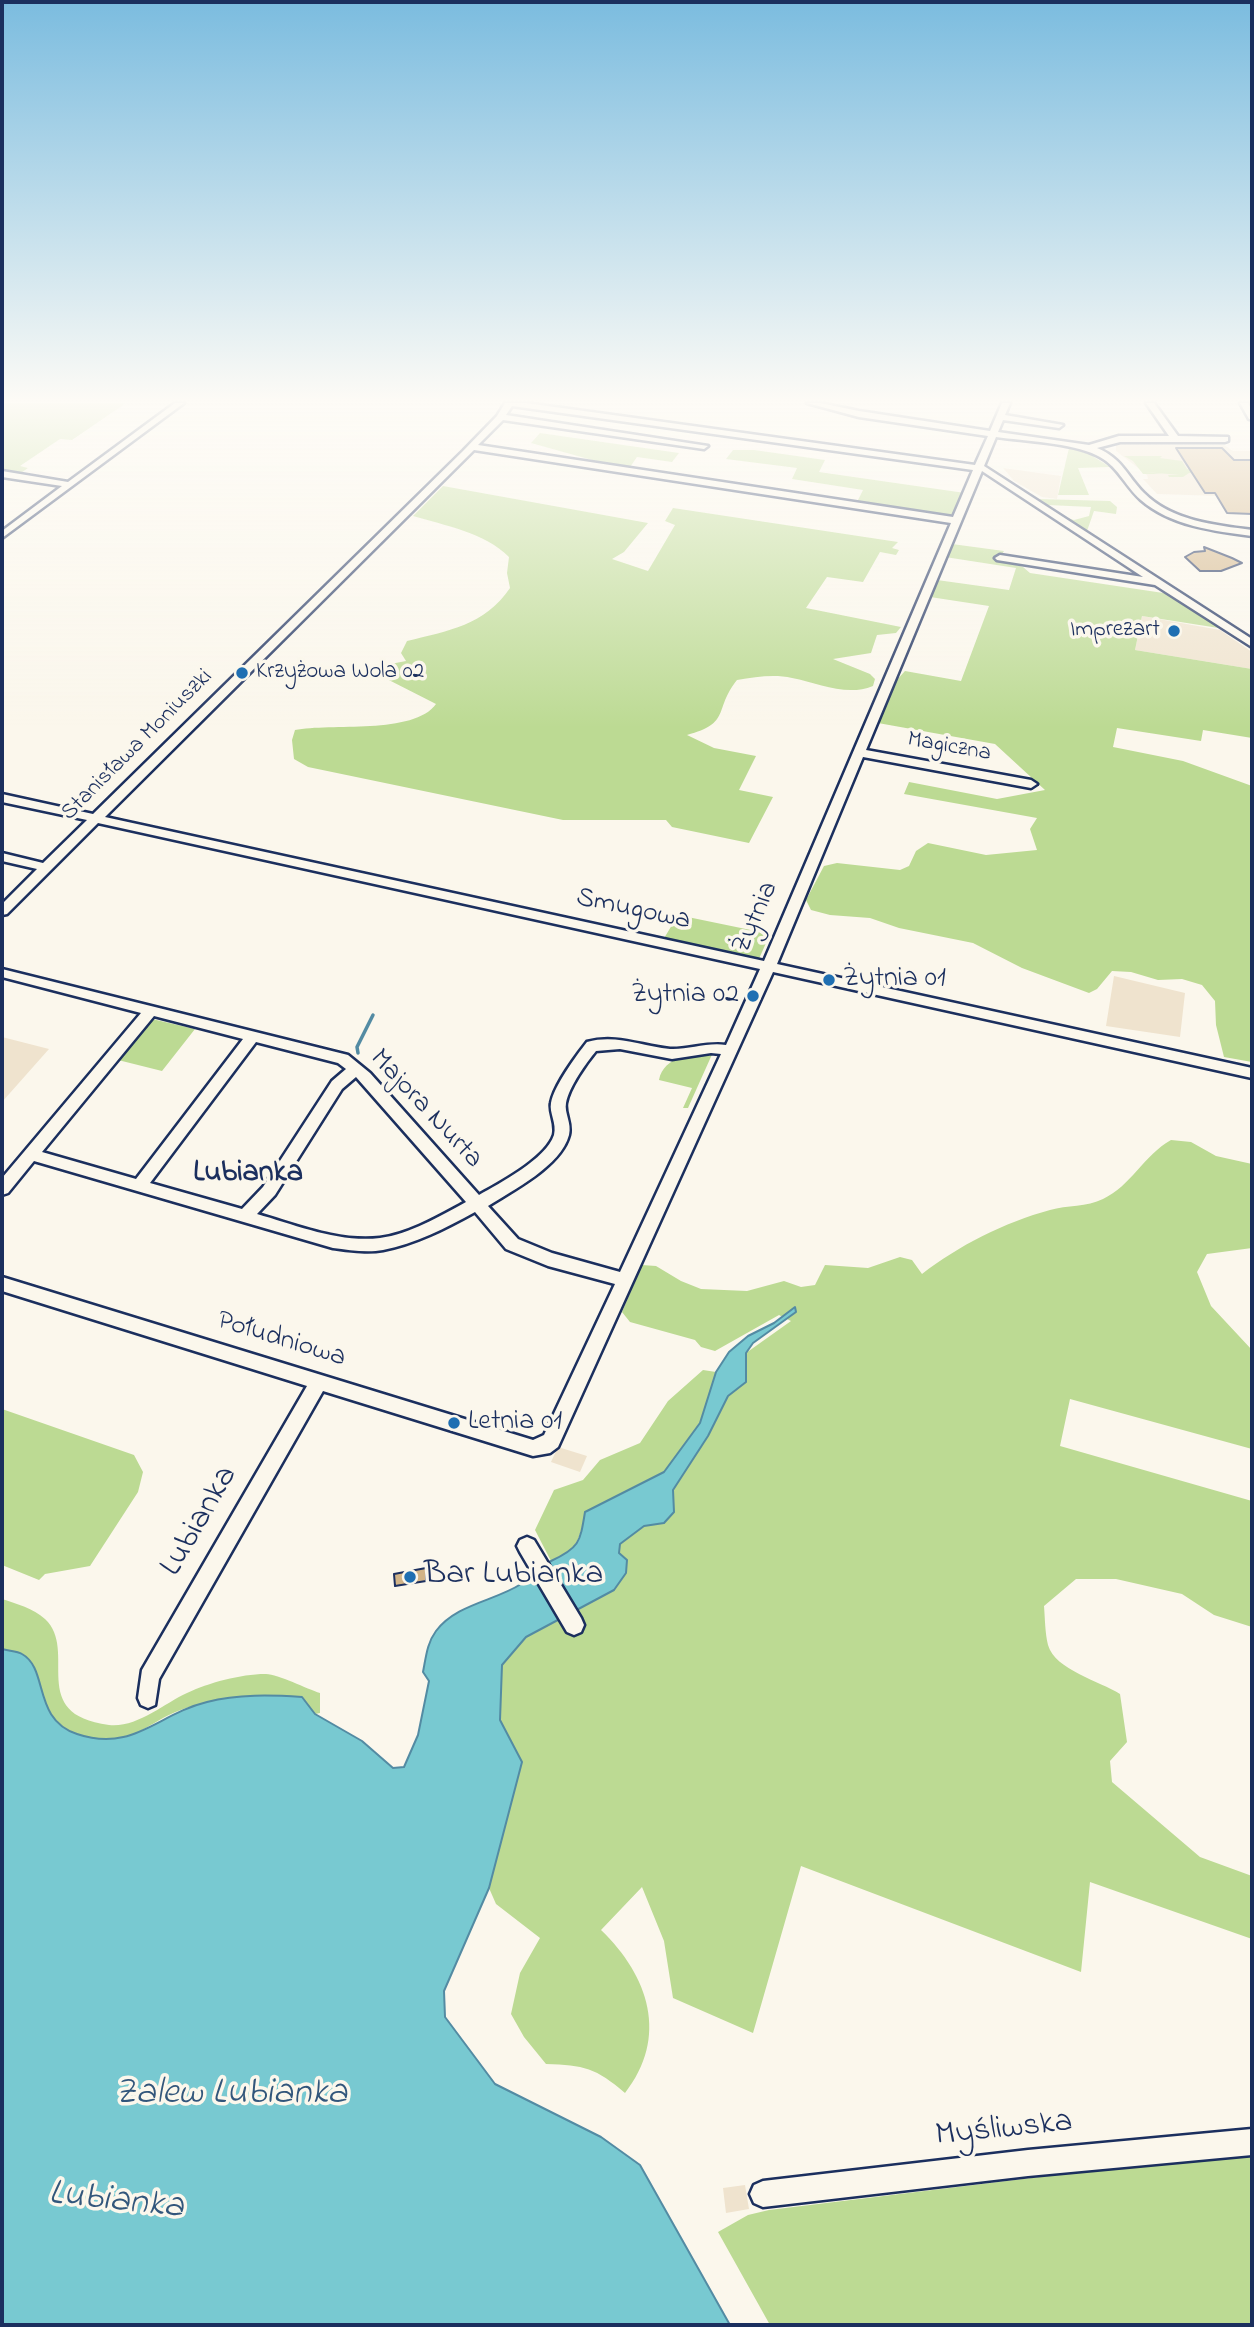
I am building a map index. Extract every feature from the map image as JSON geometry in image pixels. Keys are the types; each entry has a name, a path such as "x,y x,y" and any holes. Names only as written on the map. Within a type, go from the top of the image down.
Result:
{"street":[{"path":"2,534 33,512"},
{"name":"Stanisława Moniuszki","path":"2,911 406,512"},
{"path":"896,512 958,521"},
{"name":"Żytnia","path":"543,1447 551,1441 768,968 962,512"},
{"path":"1050,512 1164,583 1252,644"},
{"path":"1166,512 1199,524 1252,533"},
{"path":"1000,558 1164,583"},
{"name":"Magiczna","path":"860,752 1031,784"},
{"name":"Smugowa","path":"2,798 1252,1073"},
{"path":"2,857 45,867"},
{"name":"Majora Nurta","path":"2,973 317,1050 343,1059 410,1127 512,1244 548,1259 625,1280"},
{"path":"2,1189 151,1011"},
{"path":"139,1186 253,1036"},
{"path":"30,1154 333,1242 366,1245 401,1239 476,1204 524,1177 546,1160 560,1140 564,1119 558,1103 577,1065 592,1046 620,1044 672,1054 711,1048 729,1050"},
{"path":"245,1216 269,1191 337,1085 355,1070"},
{"name":"Południowa","path":"2,1284 533,1448 543,1447"},
{"name":"Lubianka","path":"148,1698 149,1677 319,1382"},
{"path":"527,1546 574,1625"},
{"name":"Myśliwska","path":"763,2194 1028,2163 1252,2142"}],"shaded area":[{"path":"1142,616 1220,630 1252,652 1252,669 1135,650"},
{"path":"1114,976 1185,993 1180,1037 1106,1026"},
{"path":"2,1037 49,1049 2,1102"},
{"path":"558,1447 587,1456 580,1472 551,1462"},
{"path":"745,2185 749,2209 726,2213 723,2188"}],"green space":[{"path":"417,512 585,512 648,523 624,552 612,559 648,571 675,525 665,521 671,512 697,512 898,542 892,548 899,550 896,555 880,552 863,582 827,577 806,608 901,627 896,633 877,635 871,653 833,659 870,674 875,679 873,686 843,690 778,676 737,680 716,720 710,726 687,735 714,748 756,756 739,790 773,797 749,843 672,827 666,820 563,820 308,767 294,759 292,740 295,730 391,724 425,714 436,704 379,675 380,666 406,661 401,653 407,641 464,625 489,610 510,588 507,573 509,557 499,548 464,531 413,516"},
{"path":"912,512 955,512 952,517"},
{"path":"1090,512 1094,512 1087,531 1065,517 1074,520 1089,516"},
{"path":"952,544 1004,551 999,560 1023,567 1030,573 1170,594 1225,629 1142,616 1135,650 1252,669 1252,738 1203,730 1201,741 1117,728 1113,747 1183,761 1252,786 1252,1062 1224,1057 1216,1025 1215,1001 1202,985 1182,979 1158,980 1131,972 1112,971 1097,989 1089,993 1022,968 973,943 899,928 870,918 830,915 811,910 806,900 824,866 837,863 900,870 909,866 916,851 928,843 986,855 1037,850 1030,829 1037,818 904,794 909,782 997,799 1045,790 995,744 878,723 895,682 905,671 961,681 989,606 930,597 937,580 1009,590 1016,568 945,557"},
{"path":"678,915 770,934 758,961 663,940"},
{"path":"152,1019 195,1029 162,1071 118,1060"},
{"path":"714,1050 688,1108 683,1108 692,1088 659,1080 662,1072 667,1065 680,1058"},
{"path":"1171,1140 1191,1142 1216,1156 1252,1164 1252,1248 1207,1254 1197,1272 1211,1306 1252,1350 1252,1449 1070,1399 1060,1446 1252,1501 1252,1627 1214,1615 1182,1594 1116,1579 1076,1579 1044,1606 1046,1631 1048,1645 1059,1661 1120,1694 1127,1742 1110,1761 1112,1782 1200,1857 1252,1876 1252,1939 1090,1882 1081,1972 801,1866 753,2033 673,1998 664,1941 642,1887 601,1930 631,1967 648,2008 647,2050 639,2072 625,2093 606,2078 589,2070 570,2065 546,2064 524,2037 511,2014 520,1973 540,1938 496,1904 489,1888 522,1762 500,1720 502,1665 526,1637 614,1590 620,1544 644,1526 664,1523 673,1490 708,1436 728,1396 746,1382 746,1353 791,1321 779,1315 715,1351 701,1347 695,1340 630,1322 622,1312 642,1265 656,1266 701,1289 747,1291 784,1281 801,1287 815,1285 825,1265 868,1268 900,1257 912,1260 922,1274 966,1245 999,1228 1050,1210 1103,1199 1122,1186 1161,1146"},
{"path":"703,1370 716,1372 700,1423 664,1472 585,1512 582,1529 572,1549 551,1561 535,1530 554,1490 583,1480 600,1460 640,1443 668,1401"},
{"path":"2,1409 134,1455 143,1472 138,1492 90,1566 45,1574 39,1580 2,1565"},
{"path":"2,1599 35,1612 45,1619 54,1632 58,1648 61,1695 69,1708 84,1719 109,1725 130,1723 205,1686 256,1674 270,1674 320,1693 320,1713 315,1714 302,1697 243,1697 186,1708 124,1738 95,1739 77,1734 63,1727 53,1717 30,1661 20,1653 2,1649"},
{"path":"1252,2151 1252,2325 770,2325 718,2232 748,2215 769,2210"}],"water":[{"name":"Zalew Lubianka","path":"795,1307 796,1312 753,1343 746,1353 746,1382 728,1396 708,1436 673,1490 674,1512 664,1523 644,1526 620,1544 619,1553 627,1560 626,1573 614,1590 526,1637 502,1665 500,1720 522,1762 489,1888 444,1991 445,2017 495,2084 601,2137 640,2165 730,2325 2,2325 2,1649 20,1653 30,1661 53,1717 63,1727 77,1734 97,1739 114,1739 144,1730 189,1708 219,1699 255,1696 302,1697 315,1714 362,1741 393,1768 404,1767 418,1735 429,1681 423,1672 429,1645 436,1631 454,1615 511,1590 547,1563 573,1548 582,1531 585,1512 664,1472 700,1423 716,1372 729,1352 748,1336 774,1323"}],"building":[{"path":"1226,512 1252,512 1252,514"},
{"path":"1204,547 1242,563 1221,571 1200,571 1185,557 1194,552 1205,551"},
{"name":"Bar Lubianka","path":"426,1568 426,1581 395,1586 394,1574"}],"waterway":[{"path":"358,1053 357,1047 373,1015"}],"place":[{"name":"Imprezart","path":"1174,631"},
{"name":"Krzyżowa Wola 02","path":"242,673"},
{"name":"Żytnia 01","path":"829,980"},
{"name":"Żytnia 02","path":"753,996"},
{"name":"Letnia 01","path":"454,1423"},
{"name":"Bar Lubianka","path":"410,1577"}],"district":[{"name":"Lubianka","path":"248,1175"}]}
